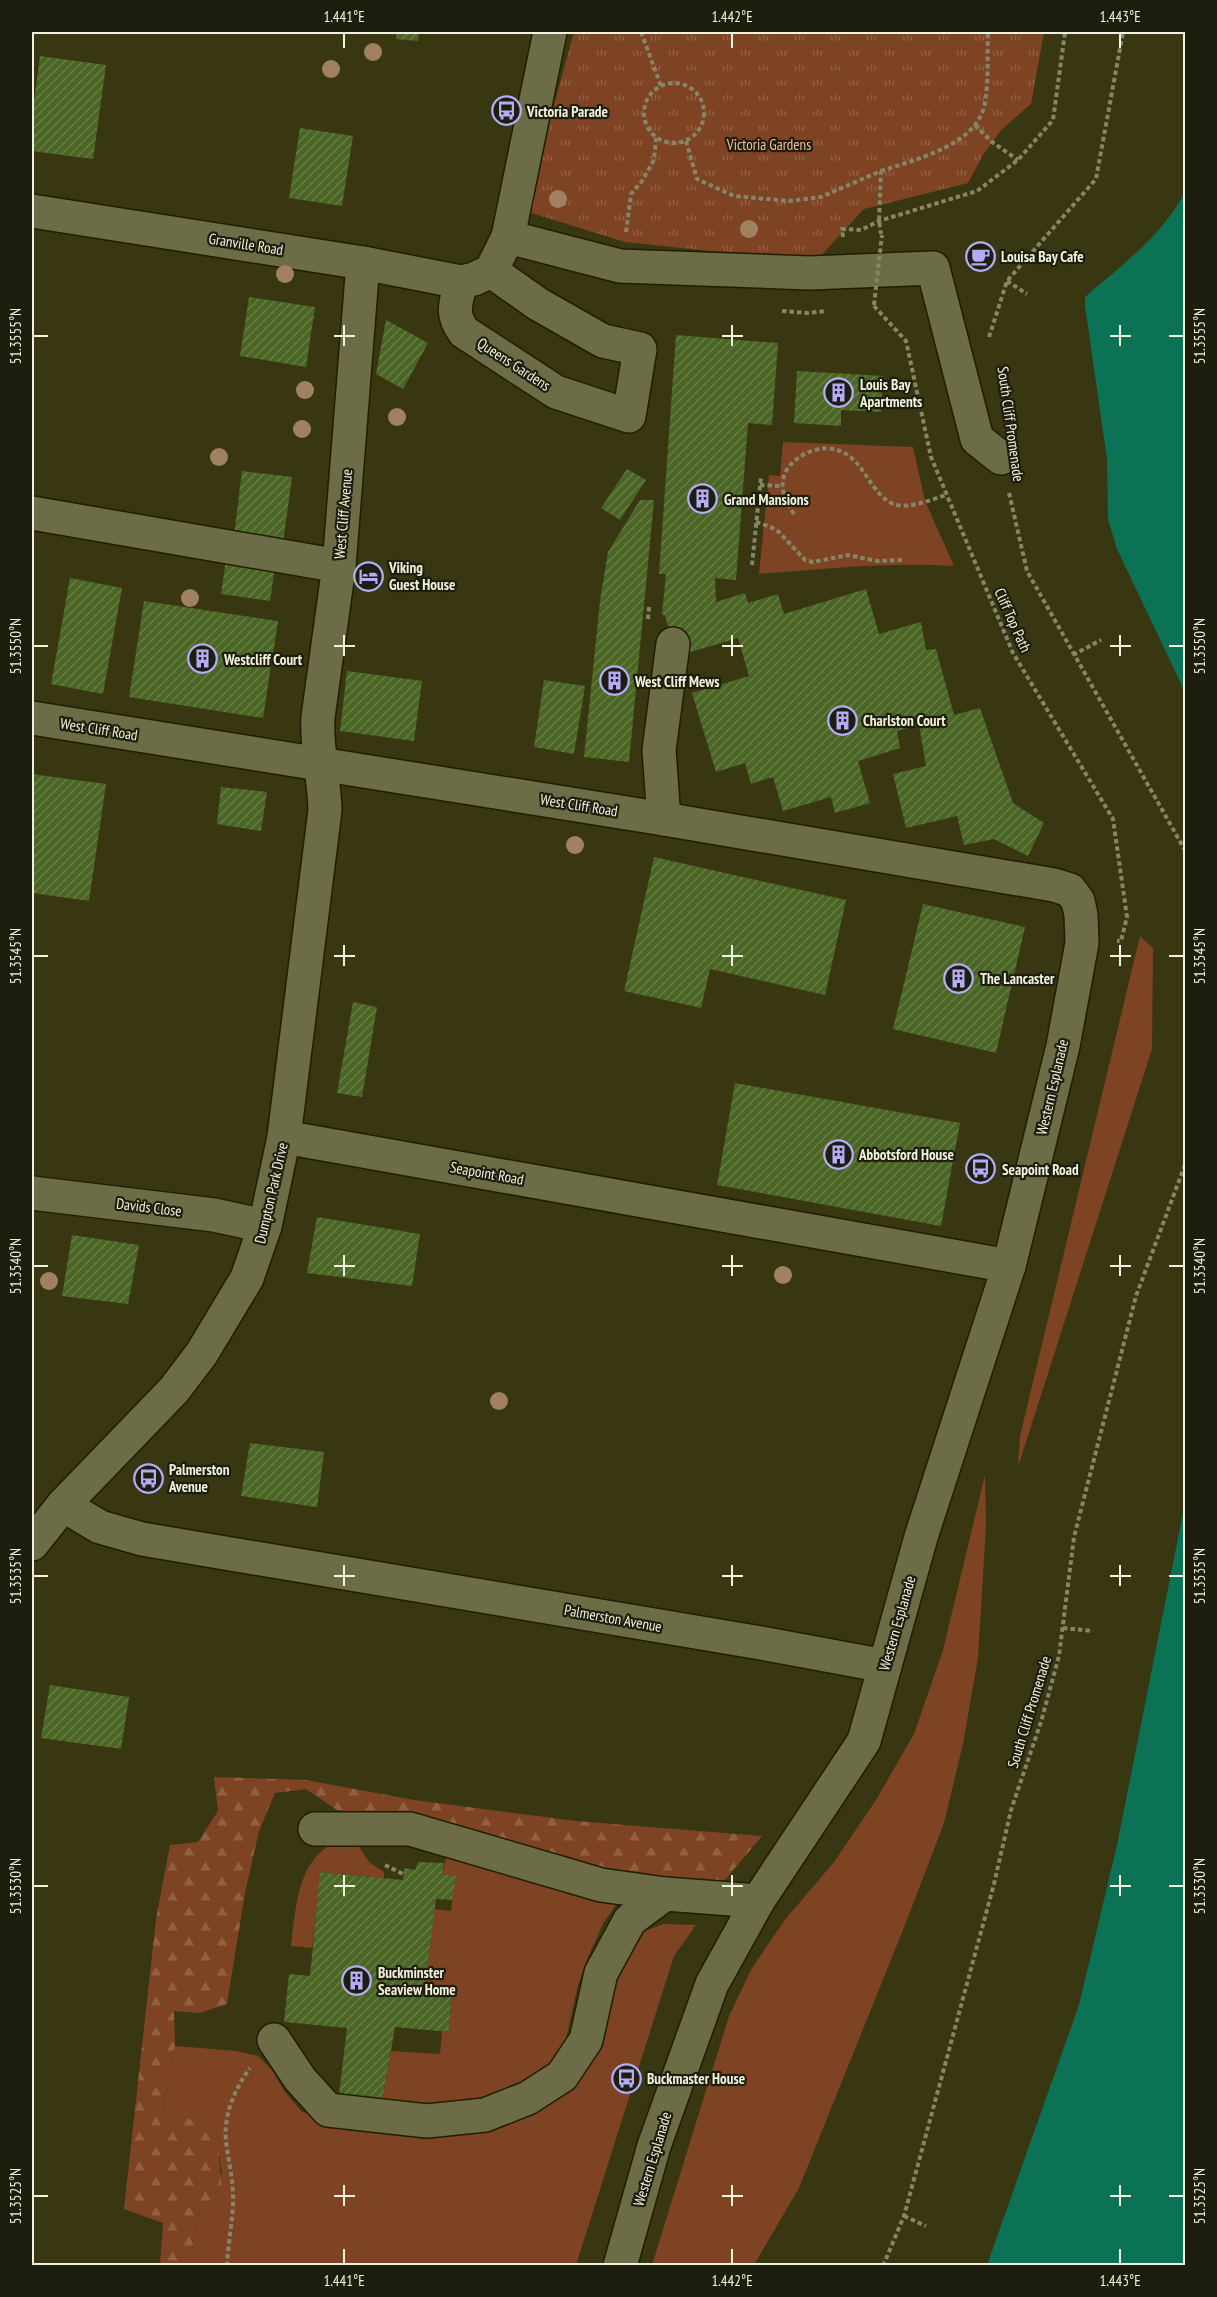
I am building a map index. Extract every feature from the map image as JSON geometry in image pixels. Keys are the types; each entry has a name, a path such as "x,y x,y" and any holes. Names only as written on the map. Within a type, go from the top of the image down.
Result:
{"street":[{"path":"460,282 474,279 491,271 508,237 550,32"},
{"name":"Granville Road","path":"32,211 363,263 460,282"},
{"path":"508,237 620,266 810,273 933,268 977,439 1000,458"},
{"name":"West Cliff Avenue","path":"320,765 316,741 318,717 339,566 363,263"},
{"name":"Queens Gardens","path":"460,282 454,309 456,321 464,332 556,392 629,416 639,349 603,341 538,304 491,271"},
{"path":"32,513 339,566"},
{"path":"664,819 658,750 673,644"},
{"name":"West Cliff Road","path":"32,718 664,819 1054,885 1070,890 1078,901 1082,943"},
{"name":"Dumpton Park Drive","path":"32,1544 63,1505 174,1390 202,1353 247,1278 265,1226 284,1137 325,810 320,765"},
{"name":"Western Esplanade","path":"620,2265 654,2146 712,1984 758,1901 864,1741 921,1537 1009,1266 1063,1046 1082,943"},
{"name":"Seapoint Road","path":"284,1137 1009,1266"},
{"name":"Davids Close","path":"32,1193 214,1215 265,1226"},
{"name":"Palmerston Avenue","path":"63,1505 100,1527 142,1539 885,1666"},
{"path":"315,1829 411,1829 601,1885 665,1894 758,1901"},
{"path":"274,2040 300,2079 328,2110 427,2121 485,2115 528,2098 562,2076 586,2040 602,1973 630,1920 665,1894"}],"path":[{"path":"641,32 661,86"},
{"path":"686,141 697,179 734,196 789,201 821,197 881,171 934,153 968,134 985,104 988,32"},
{"path":"861,230 879,221 977,191 1018,160 1053,120 1065,32"},
{"path":"987,341 1007,281 1096,179 1123,32"},
{"path":"620,266 631,194 642,181 654,160 656,138 645,121 643,111 646,101 652,92 661,86 670,84 688,87 696,93 701,101 703,120 694,136 676,144 656,138"},
{"path":"975,125 992,142 1018,160"},
{"path":"879,221 881,171"},
{"name":"Cliff Top Path","path":"879,221 882,236 874,306 906,341 931,457 1013,653 1113,819 1128,917 1121,941"},
{"path":"1007,281 1027,294"},
{"path":"794,514 787,504 782,486 783,477 791,464 804,454 820,449 832,449 848,454 886,499 897,504 910,505 947,495"},
{"name":"South Cliff Promenade","path":"1000,458 1027,572 1185,852"},
{"path":"753,565 761,477"},
{"path":"760,485 782,486"},
{"path":"756,522 779,532 805,560 813,562 848,555 877,561 904,560"},
{"path":"1073,655 1101,640"},
{"name":"South Cliff Promenade","path":"883,2265 904,2216 991,1895 1011,1810 1041,1722 1059,1656 1074,1537 1136,1296 1185,1162"},
{"path":"1063,1628 1093,1631"},
{"path":"226,2265 233,2211 233,2190 225,2139 226,2121 231,2103 245,2074 274,2040"},
{"path":"904,2216 926,2226"}],"green space":[{"name":"Victoria Gardens","path":"574,32 1044,32 1031,104 1002,129 983,155 968,183 864,209 815,262 625,242 525,211"},
{"path":"783,442 913,447 925,501 954,566 881,565 759,574 769,475 780,476"},
{"path":"1140,936 1153,948 1152,1049 1018,1467 1020,1436"},
{"path":"985,1475 986,1526 978,1658 963,1744 944,1823 799,2188 754,2265 652,2265 729,2016 752,1968 784,1921 834,1862 876,1800 914,1734 943,1650"},
{"path":"214,1777 306,1780 414,1800 576,1821 762,1836 725,1880 685,1883 605,1874 414,1819 337,1810 306,1789 275,1793 259,1831 245,1893 227,2004 199,2013 174,2011 175,2046 161,2117 218,2121 222,2203 200,2206 189,2265 160,2265 163,2223 124,2209 156,1919 170,1845 198,1842 218,1811"},
{"path":"352,1837 370,1863 384,1872 384,1878 321,1872 312,1948 291,1946 299,1894 311,1864 321,1852 334,1843"},
{"path":"447,1855 478,1862 578,1897 617,1903 603,1924 588,1957 578,1985 565,2043 553,2066 495,2102 381,2108 391,2051 440,2054 442,2032 449,2032 452,1988 425,1985 434,1909 451,1911 455,1876 442,1874"},
{"path":"664,1924 696,1925 674,1956 576,2265 189,2265 200,2206 222,2173 218,2147 218,2122 161,2118 175,2046 237,2051 258,2056 271,2069 285,2092 302,2112 361,2124 571,2084 592,2062 600,2043 614,1981 641,1932"}],"shaded area":[{"path":"1185,192 1186,692 1117,549 1108,519 1107,459 1085,306 1085,297 1153,236 1176,208"},
{"path":"1185,1503 1185,2265 987,2265 1079,2005 1117,1845"}],"building":[{"path":"397,32 419,32 418,41 396,39"},
{"path":"40,56 106,65 93,159 32,151 32,117"},
{"path":"300,128 353,136 342,206 289,198"},
{"path":"249,297 315,307 306,367 240,356"},
{"path":"386,320 428,343 403,389 376,374"},
{"name":"Charlston Court","path":"676,335 778,343 772,425 748,423 736,580 715,578 716,602 745,593 748,603 778,594 784,614 866,589 879,634 921,622 926,650 936,649 954,715 980,708 1013,803 1044,823 1028,856 994,839 964,845 957,816 906,828 893,774 926,766 919,725 897,731 900,748 858,761 870,803 835,813 831,797 783,811 773,777 751,784 745,763 716,772 692,693 749,676 738,638 677,656 665,616 662,614 666,574 659,574"},
{"name":"Louis Bay Apartments","path":"797,371 883,376 881,412 841,410 841,426 794,423"},
{"path":"627,469 646,480 620,520 601,508"},
{"path":"242,471 292,477 283,543 234,536"},
{"name":"West Cliff Mews","path":"640,500 654,500 629,762 584,757 600,601 608,552"},
{"path":"227,553 276,560 270,601 221,594"},
{"path":"70,578 122,588 103,694 51,684"},
{"name":"Westcliff Court","path":"144,601 278,621 263,718 129,697"},
{"path":"347,671 422,681 414,741 340,731"},
{"path":"544,680 585,686 574,754 534,747"},
{"path":"32,774 106,784 89,901 32,893"},
{"path":"221,787 267,792 261,831 217,824"},
{"path":"654,857 846,900 825,995 710,969 701,1008 624,991"},
{"name":"The Lancaster","path":"923,904 1025,927 996,1053 893,1029"},
{"path":"353,1002 377,1007 362,1097 337,1093"},
{"name":"Abbotsford House","path":"735,1083 960,1123 941,1226 717,1185"},
{"path":"317,1217 420,1234 412,1286 307,1273"},
{"path":"72,1235 139,1245 128,1304 62,1296"},
{"path":"250,1443 324,1452 317,1507 241,1496"},
{"path":"50,1685 129,1697 121,1749 41,1738"},
{"name":"Buckminster Seaview Home","path":"418,1862 444,1863 442,1874 456,1876 452,1900 436,1899 425,1985 452,1987 449,2032 395,2027 381,2108 338,2103 347,2028 284,2022 289,1974 310,1976 320,1872 403,1880 404,1868 415,1870"}],"place":[{"name":"Victoria Parade","path":"506,111"},
{"name":"Louisa Bay Cafe","path":"980,256"},
{"name":"Louis Bay Apartments","path":"839,393"},
{"name":"Grand Mansions","path":"703,499"},
{"name":"Viking Guest House","path":"368,576"},
{"name":"Westcliff Court","path":"203,659"},
{"name":"West Cliff Mews","path":"614,681"},
{"name":"Charlston Court","path":"842,720"},
{"name":"The Lancaster","path":"959,978"},
{"name":"Abbotsford House","path":"838,1154"},
{"name":"Seapoint Road","path":"981,1169"},
{"name":"Palmerston Avenue","path":"148,1478"},
{"name":"Buckminster Seaview Home","path":"357,1981"},
{"name":"Buckmaster House","path":"626,2078"}]}
